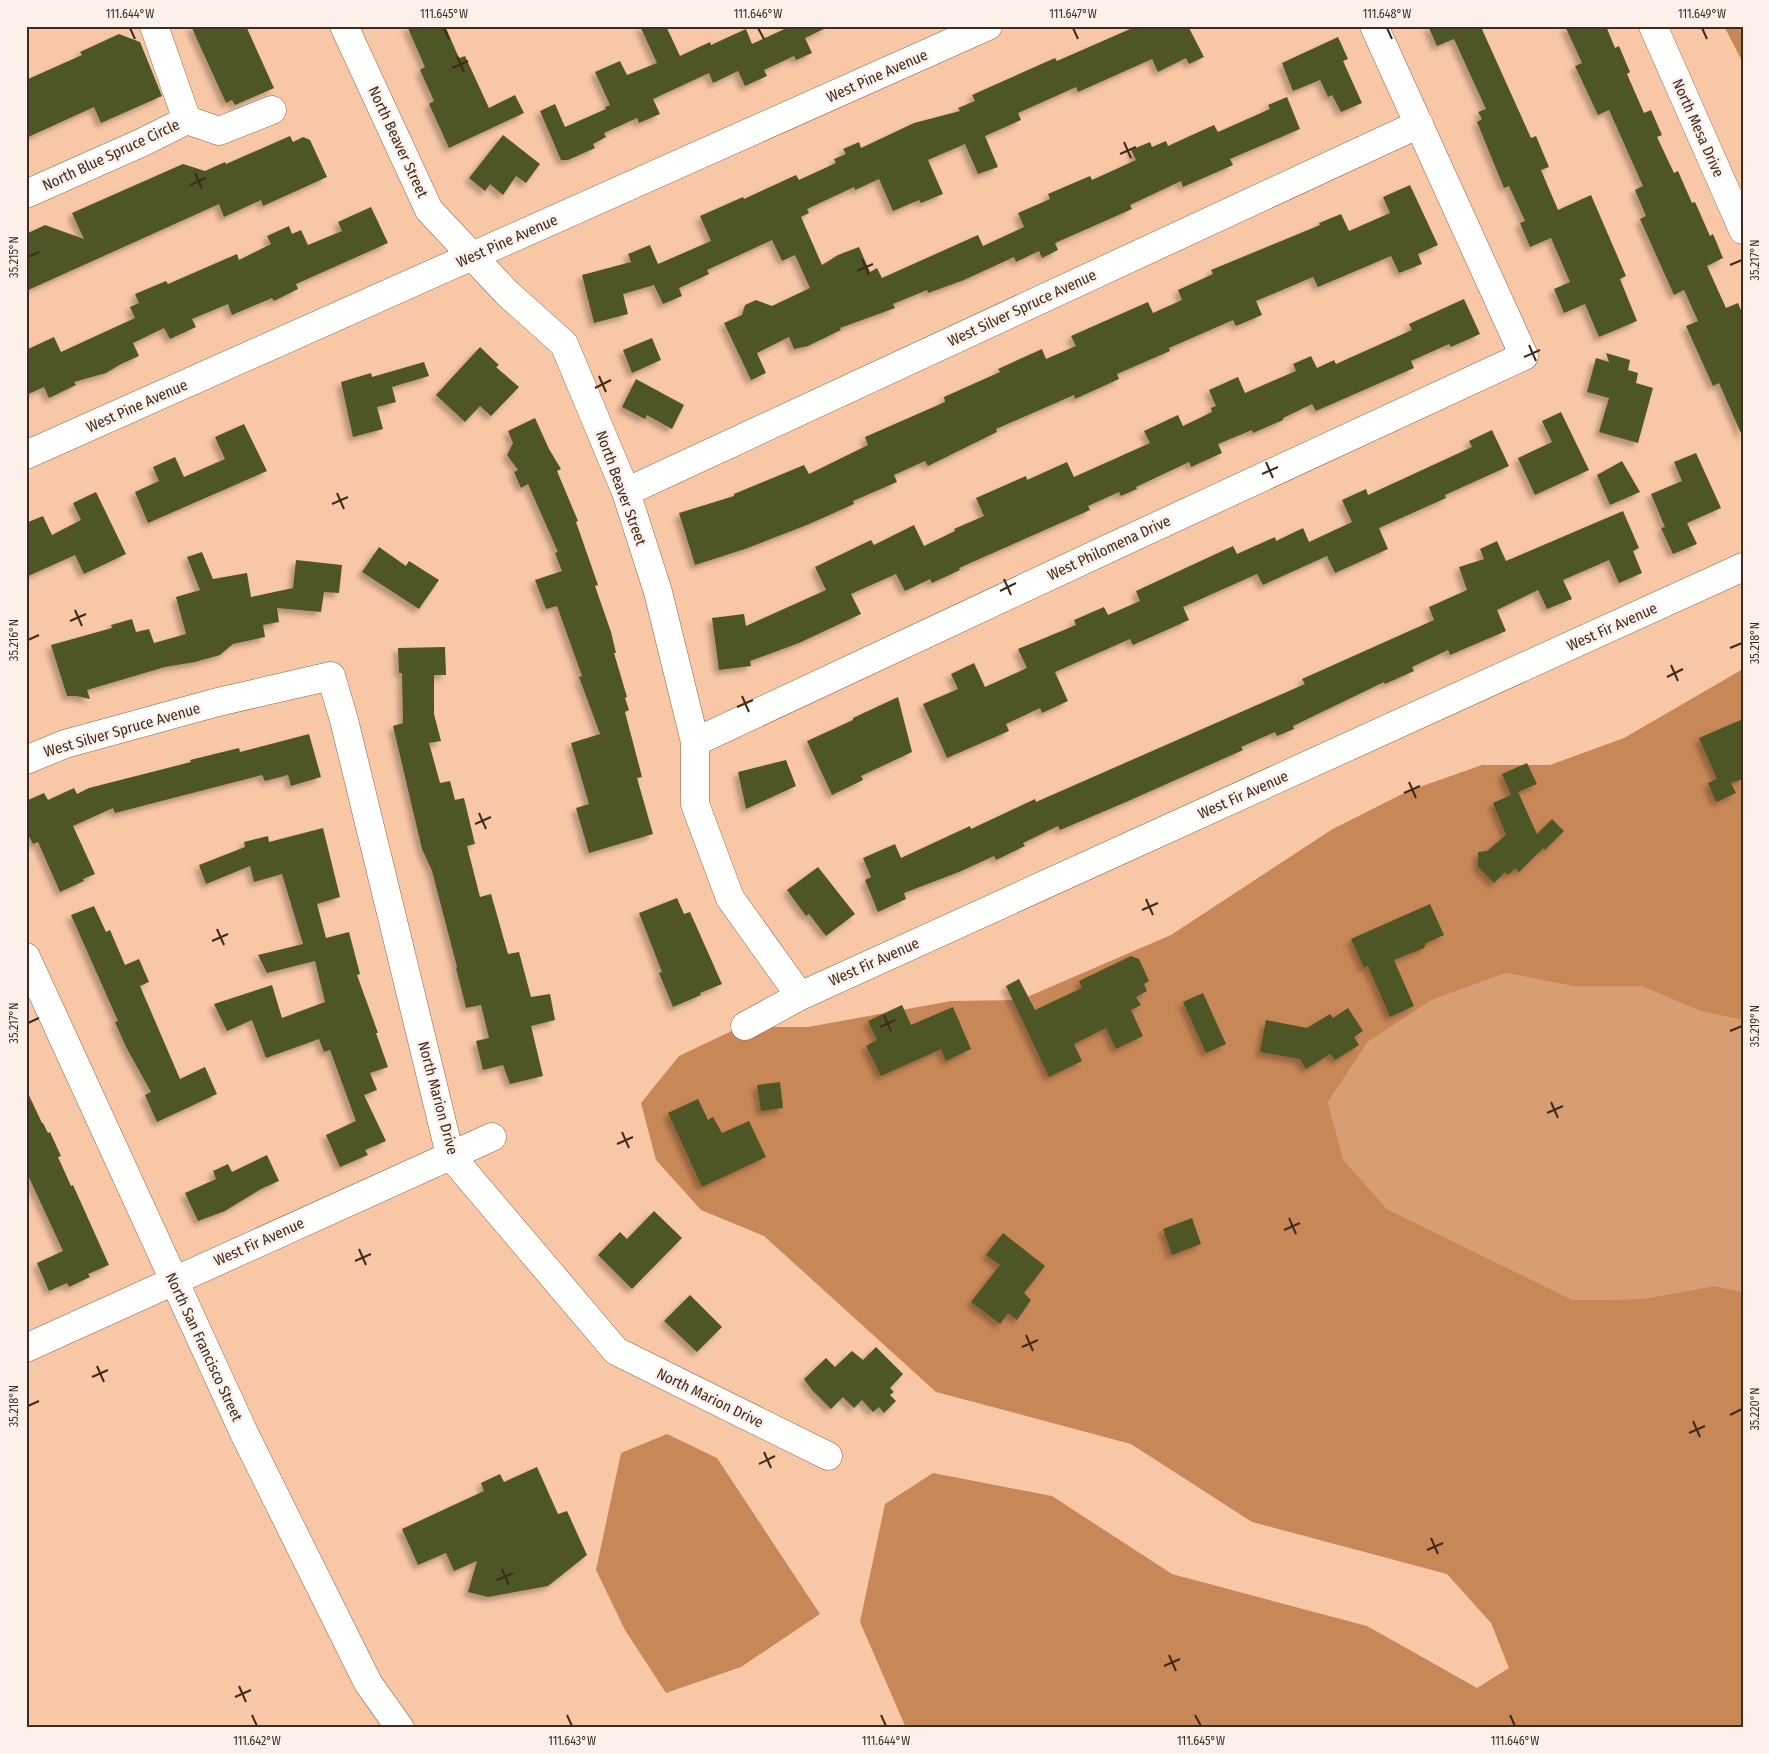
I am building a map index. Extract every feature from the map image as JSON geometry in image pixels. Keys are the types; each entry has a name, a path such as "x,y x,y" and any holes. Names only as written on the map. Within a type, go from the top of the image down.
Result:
{"street":[{"name":"North Blue Spruce Circle","path":"26,194 143,142 187,120 154,26"},
{"name":"North Beaver Street","path":"344,26 429,210 471,257 507,293 564,344 626,492 658,592 695,742 695,804 730,898 800,996"},
{"name":"West Pine Avenue","path":"26,455 988,26"},
{"path":"1374,26 1420,124"},
{"name":"North Mesa Drive","path":"1653,26 1743,230"},
{"path":"187,120 219,131 272,110"},
{"name":"West Philomena Drive","path":"695,742 1125,540 1524,356 1420,124"},
{"name":"West Silver Spruce Avenue","path":"626,492 1420,124"},
{"name":"West Fir Avenue","path":"745,1026 800,996 1743,567"},
{"name":"North Marion Drive","path":"218,702 331,676 344,720 450,1155 616,1351 828,1456"},
{"name":"West Silver Spruce Avenue","path":"26,760 65,744 218,702"},
{"name":"North San Francisco Street","path":"26,957 244,1433 368,1683 400,1728"},
{"name":"West Fir Avenue","path":"26,1348 492,1137"}],"shaded area":[{"path":"1724,26 1743,26 1743,63"},
{"path":"1743,669 1743,1020 1703,1012 1641,986 1572,986 1506,973 1432,1000 1368,1042 1328,1102 1343,1159 1387,1209 1573,1300 1642,1299 1714,1286 1743,1292 1743,1728 906,1728 860,1622 885,1504 933,1473 1052,1496 1172,1574 1367,1626 1477,1688 1509,1668 1491,1623 1447,1574 1252,1522 1131,1444 936,1392 764,1236 701,1210 656,1160 641,1103 679,1056 740,1027 808,1027 951,1001 1020,1000 1171,935 1331,830 1408,791 1482,765 1550,765 1624,738"},
{"path":"1506,973 1572,986 1641,986 1703,1012 1743,1020 1743,1292 1714,1286 1642,1299 1573,1300 1387,1209 1343,1159 1328,1102 1368,1042 1432,1000"},
{"path":"667,1434 717,1458 820,1614 741,1667 666,1693 625,1630 596,1570 621,1453"}],"building":[{"path":"191,26 246,26 274,88 235,105 232,100 226,103"},
{"path":"407,26 445,26 459,58 465,56 489,108 515,95 524,113 449,148 429,104 434,101 420,70 425,67"},
{"path":"640,26 666,26 680,56 710,42 711,45 746,29 752,44 791,26 830,26 805,38 812,53 796,60 794,56 764,70 767,76 745,86 738,71 713,83 709,73 653,99 660,114 639,123 637,118 604,133 606,137 593,144 595,148 568,160 561,160 540,111 555,104 565,127 606,109 605,107 610,105 595,72 620,61 627,75 657,63"},
{"path":"1137,26 1188,26 1204,57 1189,64 1186,58 1158,72 1152,59 1078,92 1076,87 1018,113 1021,120 985,136 998,167 978,174 965,144 928,160 943,194 921,203 919,200 893,211 879,179 855,190 854,187 807,209 809,213 801,217 822,265 838,255 859,247 870,272 877,268 882,278 978,235 983,246 1024,227 1018,213 1050,199 1048,194 1090,176 1092,180 1136,160 1131,150 1150,142 1152,147 1166,141 1168,146 1214,125 1218,132 1270,109 1268,105 1287,97 1300,129 1230,159 1233,165 1183,187 1181,181 1130,205 1132,209 1055,243 1058,250 1042,258 1039,251 1016,262 1014,257 964,280 928,293 927,290 893,304 895,308 840,328 841,330 808,346 794,349 789,337 757,353 766,373 751,380 724,323 742,315 745,305 756,300 772,306 810,288 795,255 782,261 772,240 707,270 709,274 679,288 682,296 663,304 654,285 623,294 628,314 594,323 582,275 631,262 628,254 650,245 658,264 711,241 700,216 743,197 744,199 796,175 799,180 836,163 834,159 846,154 843,149 859,142 861,148 914,123 960,111 958,108 975,101 972,95 1055,58 1057,61"},
{"path":"1428,26 1483,26 1481,27 1531,138 1536,136 1549,167 1541,170 1558,210 1591,195 1626,276 1620,279 1637,321 1599,337 1585,304 1564,313 1554,289 1570,282 1551,238 1530,247 1520,223 1525,221 1509,186 1504,188 1477,122 1482,119 1478,112 1486,109 1454,39 1437,46"},
{"path":"1565,26 1606,26 1615,48 1619,46 1630,72 1627,74 1644,113 1651,110 1662,135 1657,137 1674,173 1678,171 1692,203 1695,202 1710,236 1713,234 1723,258 1707,266 1726,308 1738,303 1743,315 1743,438 1719,383 1713,386 1686,326 1698,321 1684,290 1674,295 1640,219 1646,216 1635,190 1643,186 1609,110 1598,115 1575,66 1582,63"},
{"path":"119,34 140,42 162,96 101,123 94,107 26,138 26,80 82,55 80,52"},
{"path":"1338,37 1348,59 1343,61 1362,103 1341,112 1332,95 1328,97 1320,80 1293,91 1282,63"},
{"path":"503,135 540,164 526,183 516,176 503,195 490,184 485,191 469,178"},
{"path":"290,136 293,142 303,137 310,140 327,177 263,206 261,200 224,217 219,204 26,291 26,234 45,225 84,239 72,213 183,164 205,171 225,162 226,164"},
{"path":"1410,185 1438,245 1418,254 1422,264 1399,273 1391,256 1318,287 1313,277 1256,301 1262,315 1236,326 1233,320 1169,348 1170,351 1117,374 1119,379 1075,399 1074,395 996,429 997,432 928,466 925,461 894,475 897,482 853,501 854,504 807,525 745,549 695,565 679,513 734,496 734,494 804,465 809,474 868,445 865,437 945,402 944,397 1000,372 998,369 1042,349 1046,359 1076,346 1071,336 1148,302 1153,313 1182,300 1178,290 1213,274 1211,270 1320,225 1319,223 1341,214 1349,231 1390,213 1383,197"},
{"path":"371,207 388,243 296,284 298,289 274,301 272,298 232,315 228,304 192,319 196,327 170,339 164,328 133,343 139,356 106,373 74,382 76,385 49,398 44,387 26,395 26,350 54,337 61,352 135,318 130,307 139,303 135,294 166,281 168,284 237,254 239,260 271,244 267,236 289,226 292,234 301,230 308,245 342,231 338,222"},
{"path":"1464,299 1480,334 1451,347 1449,344 1411,361 1414,368 1316,411 1312,404 1283,418 1283,420 1253,433 1252,430 1218,444 1222,453 1191,467 1189,462 1121,496 1119,492 1088,506 1090,510 959,568 960,570 932,583 930,579 905,591 896,574 851,594 861,614 799,643 750,661 751,666 719,670 712,618 744,614 746,626 826,590 815,567 871,540 874,545 914,525 924,546 955,531 954,529 984,516 976,498 1026,476 1027,480 1067,462 1074,477 1150,443 1144,431 1178,415 1183,426 1212,412 1211,408 1216,406 1209,390 1238,377 1245,393 1296,371 1293,364 1311,356 1317,368 1334,360 1336,364 1412,330 1409,324"},
{"path":"652,338 661,360 632,373 623,350"},
{"path":"480,347 499,365 496,367 519,387 491,416 480,406 465,422 436,395"},
{"path":"1606,353 1630,360 1628,370 1638,373 1636,383 1653,388 1638,443 1599,432 1609,398 1587,392 1596,358 1609,362"},
{"path":"424,362 429,376 392,387 396,402 377,407 383,429 353,437 341,382 371,373 372,377"},
{"path":"636,379 684,405 672,429 647,415 645,419 622,407"},
{"path":"1561,412 1589,470 1535,495 1518,458 1552,442 1542,421"},
{"path":"535,418 549,449 561,469 557,471 578,521 576,522 598,585 595,586 611,632 616,653 614,653 627,697 625,698 629,710 625,712 642,777 637,778 653,834 589,853 576,808 589,804 571,743 600,734 579,677 582,676 557,606 546,609 535,580 562,571 555,553 558,552 528,484 521,488 514,472 518,470 507,455 513,443 508,431"},
{"path":"244,424 267,471 148,523 135,492 159,481 153,467 175,457 184,477 225,459 215,437"},
{"path":"1492,430 1509,466 1445,495 1446,498 1379,528 1388,549 1335,573 1327,556 1263,585 1257,574 1183,607 1189,620 1133,645 1130,639 1055,672 1068,701 1042,713 1040,708 1006,724 1009,731 947,758 923,704 958,689 951,674 974,663 985,687 1027,668 1018,649 1076,625 1074,620 1104,607 1108,615 1140,601 1136,591 1233,546 1237,554 1275,537 1276,541 1303,528 1309,542 1352,522 1342,500 1366,489 1368,495 1472,447 1469,441"},
{"path":"1696,453 1721,508 1687,523 1697,544 1673,554 1661,528 1665,527 1651,494 1682,481 1674,462"},
{"path":"1622,461 1640,492 1610,505 1597,475"},
{"path":"96,492 126,554 84,574 75,555 26,577 26,523 43,516 52,535 81,520 73,503"},
{"path":"1623,511 1639,548 1633,551 1642,573 1619,583 1609,560 1563,580 1572,599 1547,609 1538,590 1497,610 1506,631 1450,655 1448,650 1412,667 1414,671 1385,684 1384,682 1293,726 1294,729 1277,736 1275,732 1241,747 1243,750 1060,830 1058,826 1023,843 1025,846 996,860 994,856 904,893 906,899 878,912 865,880 871,877 863,858 895,844 901,858 970,826 971,829 1035,799 1036,802 1305,684 1302,679 1434,620 1429,607 1467,590 1459,567 1484,559 1480,549 1497,541 1506,561"},
{"path":"379,547 406,566 409,561 439,580 419,609 362,572"},
{"path":"202,552 213,579 247,573 251,597 293,588 296,560 342,565 339,593 324,592 321,612 277,608 279,622 263,625 265,637 233,644 220,655 195,662 165,667 87,690 90,699 67,696 51,645 112,628 111,625 132,619 136,632 149,629 154,643 186,634 176,597 200,590 187,557"},
{"path":"445,647 446,675 434,675 434,714 441,741 429,743 440,783 450,781 455,800 464,798 475,844 467,846 480,897 491,894 508,954 519,952 531,997 550,994 555,1020 531,1026 543,1076 510,1084 503,1065 483,1070 476,1041 489,1038 481,1005 466,1008 432,871 422,849 393,726 403,723 402,673 399,673 398,648"},
{"path":"898,697 912,752 861,776 863,780 832,795 807,741"},
{"path":"1743,719 1743,779 1731,783 1736,793 1716,802 1708,783 1717,779 1699,738"},
{"path":"309,734 321,777 291,786 288,775 265,781 262,775 115,813 113,808 73,826 95,874 60,892 38,842 33,844 26,831 26,801 44,793 48,800 74,788 77,794 89,788 191,762 190,760 239,748 240,752"},
{"path":"786,760 796,786 746,809 738,772"},
{"path":"1527,763 1537,784 1518,792 1537,834 1552,819 1564,831 1545,850 1543,848 1519,872 1515,868 1508,875 1505,872 1494,883 1478,867 1478,852 1487,851 1506,835 1493,803 1511,795 1502,774"},
{"path":"323,828 340,897 317,904 326,938 349,932 360,974 357,975 388,1067 370,1073 377,1090 364,1095 386,1141 365,1150 368,1155 340,1167 326,1135 356,1121 330,1050 324,1052 319,1039 266,1058 252,1020 227,1031 214,1004 272,985 282,1018 325,1002 315,961 267,973 258,955 303,944 282,874 254,882 250,866 206,884 199,865 245,847 244,842 268,836 269,842"},
{"path":"818,867 855,914 826,936 809,914 806,916 787,890"},
{"path":"677,898 684,914 690,912 722,984 673,1007 659,973 662,972 639,913"},
{"path":"1430,904 1444,935 1426,943 1424,948 1394,960 1414,1006 1390,1017 1368,966 1364,968 1351,939"},
{"path":"94,906 106,932 110,930 125,965 139,959 149,982 140,986 180,1079 205,1067 217,1094 157,1122 145,1095 151,1092 126,1047 115,1022 118,1021 71,915"},
{"path":"1131,956 1139,959 1149,981 1144,984 1147,991 1136,997 1141,1005 1131,1010 1143,1036 1116,1049 1106,1028 1074,1044 1082,1061 1049,1077 1006,986 1019,979 1035,1010 1082,988 1079,981"},
{"path":"1203,993 1226,1044 1206,1053 1183,1002"},
{"path":"902,1005 911,1025 953,1007 971,1049 946,1061 941,1049 881,1076 866,1046 877,1040 868,1021"},
{"path":"1348,1008 1363,1031 1354,1037 1359,1045 1335,1060 1330,1054 1306,1069 1300,1059 1260,1052 1266,1020 1307,1028 1330,1014 1333,1018"},
{"path":"780,1082 783,1108 761,1111 757,1085"},
{"path":"26,1089 42,1123 48,1133 50,1132 61,1156 58,1157 71,1186 73,1185 109,1265 88,1274 90,1277 69,1287 67,1283 49,1291 37,1263 63,1251 26,1171"},
{"path":"698,1099 708,1120 713,1117 722,1133 749,1121 766,1157 702,1187 668,1113"},
{"path":"267,1155 279,1181 261,1189 225,1211 198,1221 185,1193 216,1179 213,1171 228,1164 232,1172"},
{"path":"654,1211 682,1238 632,1289 598,1255 620,1232 627,1239"},
{"path":"1192,1218 1201,1244 1172,1255 1163,1229"},
{"path":"1003,1233 1045,1266 1024,1293 1031,1300 1017,1320 1008,1313 1000,1324 971,1302 1000,1265 986,1255"},
{"path":"690,1295 722,1327 697,1352 664,1321"},
{"path":"876,1347 903,1374 890,1388 894,1392 890,1395 896,1401 884,1413 879,1407 873,1412 862,1400 854,1408 843,1397 831,1409 804,1379 826,1358 835,1367 852,1351 863,1360"},
{"path":"537,1467 558,1514 567,1511 587,1555 548,1586 488,1597 468,1592 477,1561 454,1571 446,1553 418,1565 402,1529 484,1491 481,1483 500,1474 504,1482"}]}
